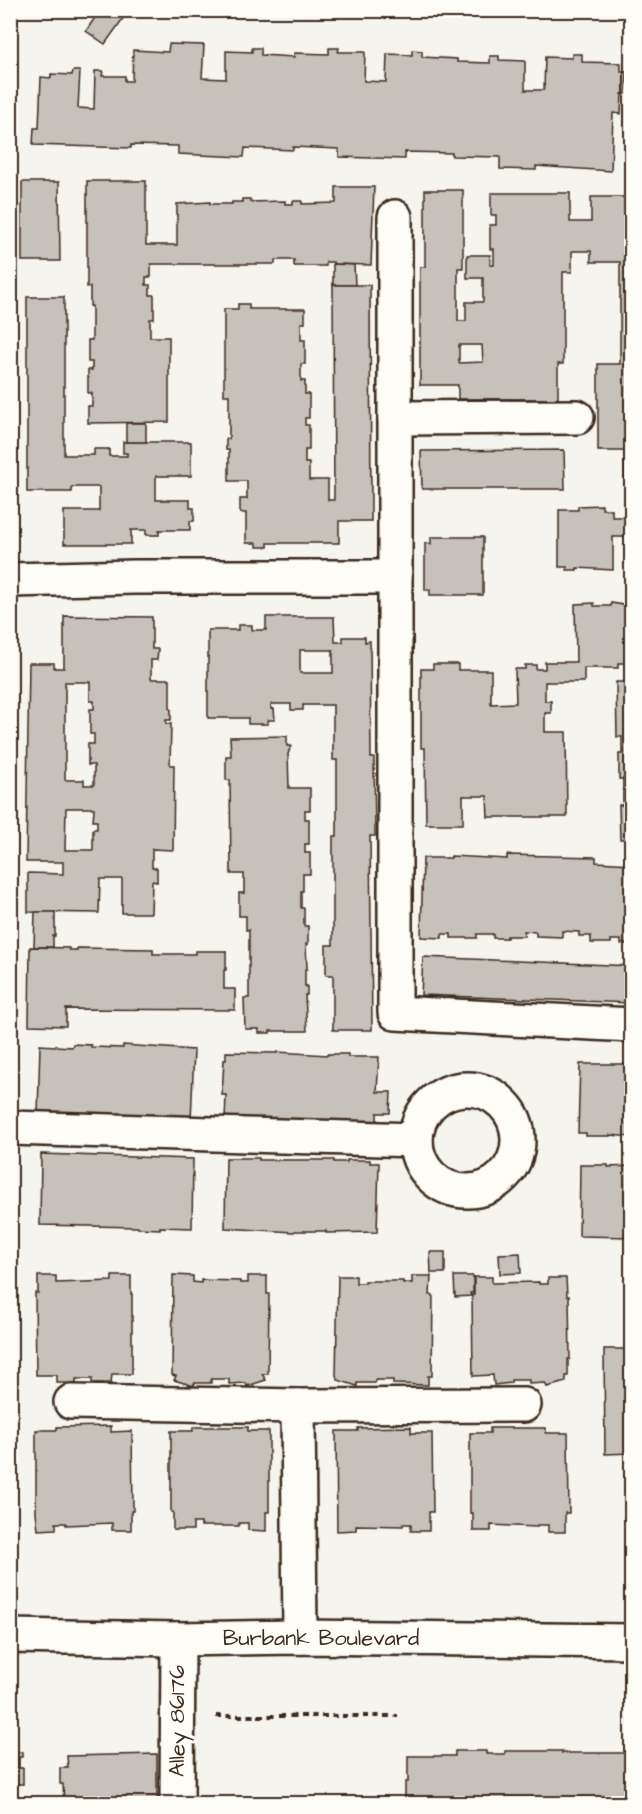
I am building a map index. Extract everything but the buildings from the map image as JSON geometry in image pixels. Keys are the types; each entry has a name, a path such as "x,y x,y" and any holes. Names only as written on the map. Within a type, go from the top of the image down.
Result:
{"main road":[{"path":"395,217 396,1013 632,1024"},
{"path":"396,418 577,417"},
{"path":"10,580 147,577 396,577"},
{"path":"10,1128 416,1140"},
{"path":"71,1402 298,1406 524,1405"},
{"path":"298,1406 300,1637"},
{"name":"Burbank Boulevard","path":"10,1636 632,1641"},
{"name":"Alley 86176","path":"177,1803 178,1639"}],"path":[{"path":"212,1716 398,1716"}]}
